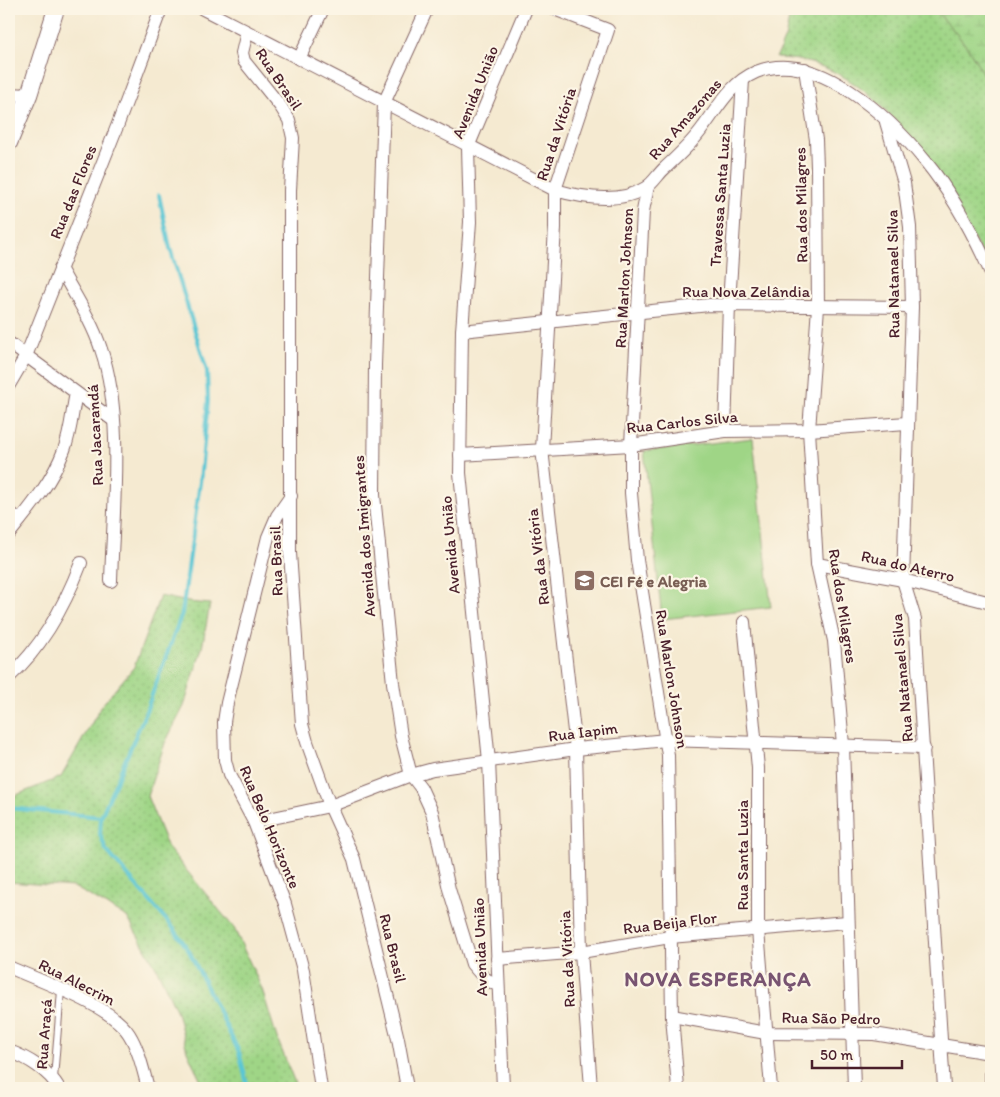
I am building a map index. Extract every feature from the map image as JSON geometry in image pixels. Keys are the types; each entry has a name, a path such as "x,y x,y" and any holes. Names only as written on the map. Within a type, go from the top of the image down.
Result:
{"street":[{"path":"9,144 29,95 56,9"},
{"name":"Rua das Flores","path":"9,385 26,356 118,124 161,9"},
{"name":"Rua Amazonas","path":"203,9 220,12 247,32 555,190 582,196 611,197 629,195 648,186 692,141 728,92 743,80 755,73 771,68 786,66 805,69 843,87 860,98 885,120 927,163 957,208 991,273"},
{"path":"299,59 323,9"},
{"name":"Avenida dos Imigrantes","path":"427,9 384,103 375,365 374,494 397,717 411,775 421,788 432,812 449,889 472,964 484,978 497,985"},
{"name":"Avenida União","path":"503,1088 497,985 489,761 466,553 460,473 462,331 470,222 468,147 526,9"},
{"name":"Rua da Vitória","path":"554,9 608,30 555,190 550,323 542,449 576,749 581,952 591,1088"},
{"name":"Rua Brasil","path":"247,32 243,44 244,61 285,113 292,138 290,190 291,562 300,705 307,742 330,806 354,859 398,1039 407,1088"},
{"name":"Rua dos Milagres","path":"805,69 816,140 818,307 809,430 817,564 834,641 843,744 847,922 854,1088"},
{"name":"Travessa Santa Luzia","path":"725,431 729,304 743,80"},
{"path":"9,94 29,95"},
{"name":"Rua Natanael Silva","path":"885,120 908,203 912,307 903,580 915,619 944,1088"},
{"name":"Rua Marlon Johnson","path":"648,186 643,211 631,445 634,534 666,740 670,785 672,1016 678,1088"},
{"name":"Rua Jacarandá","path":"60,268 101,348 111,390 115,457 111,581"},
{"name":"Rua Nova Zelândia","path":"462,331 729,304 818,307 912,307"},
{"path":"9,344 113,420"},
{"path":"9,534 43,490 65,449 76,393"},
{"name":"Rua Carlos Silva","path":"460,455 631,445 725,431 809,430 907,423"},
{"name":"Rua Belo Horizonte","path":"291,496 277,516 268,537 227,702 224,722 225,760 228,775 254,822 285,904 303,970 321,1088"},
{"path":"9,512 20,520"},
{"path":"9,677 36,647 54,621 66,601 81,563"},
{"name":"Rua do Aterro","path":"817,564 903,580 991,603"},
{"name":"Rua Santa Luzia","path":"744,622 756,742 759,806 758,930 771,1088"},
{"name":"Rua Iapim","path":"254,822 330,806 411,775 433,769 576,749 666,740 924,748"},
{"name":"Rua Beija Flor","path":"497,959 581,952 670,937 847,922"},
{"name":"Rua Alecrim","path":"9,967 98,1007 128,1032 135,1046 148,1088"},
{"name":"Rua São Pedro","path":"672,1016 766,1033 851,1032 991,1049"},
{"path":"991,1049 991,1087"},
{"path":"9,1051 38,1066 56,1084"}],"lane":[{"name":"Rua Araçá","path":"56,1084 61,990"}],"green space":[{"path":"791,9 934,9 965,44 988,86 991,88 991,269 931,167 906,134 879,104 849,80 815,64 776,58 785,38"},
{"path":"934,9 991,9 991,88 988,86 965,44"},
{"path":"753,438 771,607 662,619 644,451"},
{"path":"160,596 188,602 210,604 202,648 184,706 165,743 147,796 168,848 234,928 262,989 277,1038 297,1088 204,1088 187,1051 177,1012 157,969 127,917 74,887 9,882 9,798 61,777 102,705 134,667"}],"waterway":[{"path":"159,195 170,248 207,371 208,401 200,482 182,613 145,714 101,817 100,834 106,850 174,929 189,951 239,1052 248,1088"},
{"path":"9,808 101,817"}],"place":[{"name":"CEI Fé e Alegria","path":"584,581"}],"district":[{"name":"NOVA ESPERANÇA","path":"718,978"}]}
